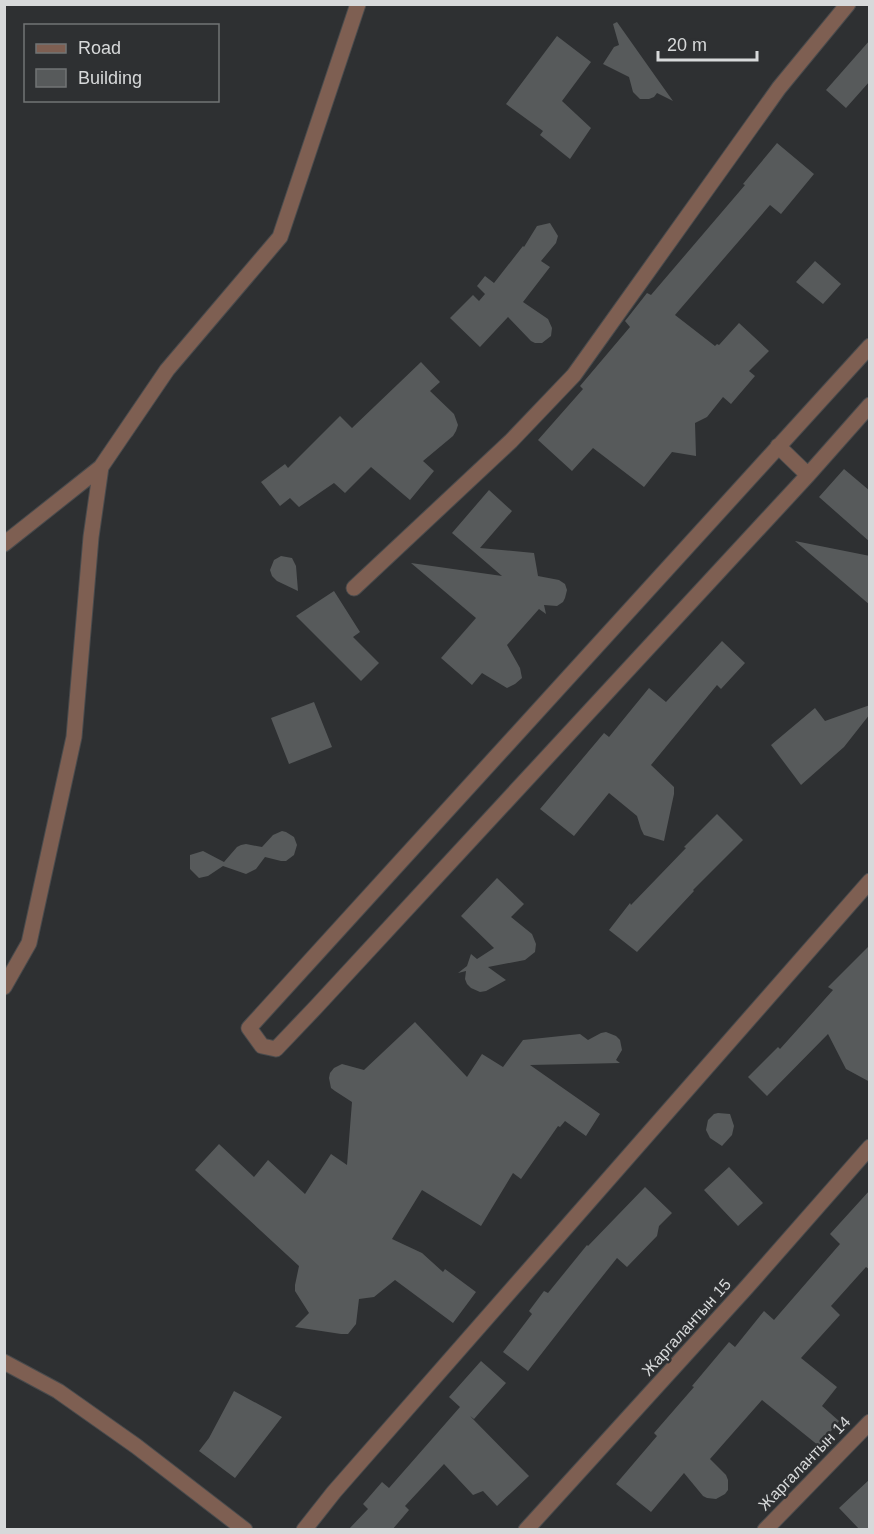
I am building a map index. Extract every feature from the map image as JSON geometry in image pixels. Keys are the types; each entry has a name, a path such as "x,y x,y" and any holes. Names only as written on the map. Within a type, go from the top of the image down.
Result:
{"street":[{"path":"4,544 101,467 167,370 280,237 358,4"},
{"path":"354,588 511,441 574,375 779,88 848,4"},
{"path":"870,345 249,1028 262,1047 276,1049 316,1007 870,405"},
{"path":"778,446 808,475"},
{"path":"4,987 29,943 74,737 92,537 101,467"},
{"path":"304,1530 342,1483 870,881"},
{"name":"Жаргалантын 15","path":"526,1530 746,1288 870,1147"},
{"path":"4,1362 58,1391 136,1446 244,1530"},
{"name":"Жаргалантын 14","path":"765,1530 870,1422"}],"building":[{"path":"617,22 673,101 657,93 649,99 640,99 633,92 629,77 603,64 614,47 619,45 613,24"},
{"path":"557,36 591,62 562,101 591,128 570,159 540,135 543,131 506,104"},
{"path":"870,40 870,81 846,108 826,90"},
{"path":"777,143 814,174 781,214 770,205 675,315 715,346 719,345 739,323 769,351 749,371 755,376 731,404 723,397 707,417 695,423 696,456 672,452 644,487 593,448 572,471 538,440 583,389 580,386 630,327 625,321 647,293 651,295 745,185 743,184"},
{"path":"550,223 558,236 556,243 541,261 550,267 523,302 548,319 552,328 551,336 542,343 535,343 508,317 480,347 450,318 473,295 479,301 485,294 477,286 485,276 494,283 524,247 537,226"},
{"path":"815,261 841,284 823,304 796,282"},
{"path":"421,362 440,382 430,391 454,414 458,425 453,436 423,461 434,471 410,500 371,467 345,493 334,483 299,507 290,498 280,506 261,482 285,464 288,468 340,416 352,428"},
{"path":"844,469 870,491 870,542 819,497"},
{"path":"489,490 512,511 480,548 534,553 538,576 559,580 565,584 567,590 563,602 557,606 544,605 546,614 539,609 507,645 520,668 522,678 507,688 482,673 472,685 441,658 476,618 411,563 502,576 452,533"},
{"path":"795,541 870,556 870,605"},
{"path":"281,556 292,558 296,566 298,591 277,581 272,576 270,570 274,560"},
{"path":"334,591 360,632 353,637 379,663 361,681 296,616"},
{"path":"722,641 745,663 721,689 717,685 651,765 674,787 664,841 644,835 637,816 609,793 574,836 540,809 604,733 609,737 649,688 666,702"},
{"path":"314,702 332,747 289,764 271,718"},
{"path":"870,705 870,714 844,747 801,785 771,745 815,708 825,721"},
{"path":"717,814 743,840 693,890 637,952 609,930 630,903 631,905"},
{"path":"282,831 294,837 297,845 294,855 286,861 265,857 256,869 246,874 223,866 208,876 199,878 190,869 190,855 203,851 224,862 237,847 246,844 262,847 273,835"},
{"path":"497,878 524,904 511,917 532,934 536,944 535,952 525,960 488,967 506,980 480,992 467,984 466,971 458,973 467,966 471,954 477,959 494,948 461,916"},
{"path":"870,945 870,1082 846,1069 828,1034 767,1096 748,1077 778,1047 780,1049 833,990 828,987"},
{"path":"415,1022 467,1077 482,1054 503,1067 523,1040 580,1034 588,1040 606,1032 616,1036 620,1040 622,1050 616,1060 620,1063 530,1065 600,1114 586,1136 565,1121 560,1127 558,1126 521,1179 513,1173 481,1226 422,1190 392,1239 422,1253 443,1272 445,1269 476,1292 453,1323 395,1280 374,1297 359,1299 356,1324 348,1334 295,1327 309,1313 295,1291 299,1266 195,1170 219,1144 254,1177 268,1160 305,1194 331,1154 347,1165 352,1102 331,1088 330,1073 342,1064 364,1070"},
{"path":"718,1113 730,1114 734,1126 732,1135 722,1146 710,1138 706,1130 708,1120"},
{"path":"729,1167 763,1203 738,1226 704,1190"},
{"path":"645,1187 672,1213 659,1226 657,1236 627,1267 617,1258 528,1371 503,1352 532,1314 529,1311 544,1291 548,1293 587,1245"},
{"path":"870,1190 870,1270 866,1267 831,1306 840,1315 801,1358 837,1387 822,1406 839,1421 819,1446 762,1400 710,1459 726,1475 728,1490 725,1494 716,1499 703,1496 684,1473 651,1512 616,1484 657,1436 654,1433 729,1342 735,1347 764,1311 774,1320 840,1244 830,1234"},
{"path":"481,1361 506,1383 474,1419 470,1416 529,1476 497,1506 483,1491 473,1495 444,1464 405,1506 409,1510 392,1530 348,1530 368,1509 363,1504 382,1482 389,1488 460,1407 449,1397"},
{"path":"234,1391 282,1417 235,1478 199,1451 209,1438"},
{"path":"870,1479 870,1530 860,1530 839,1508"}]}
